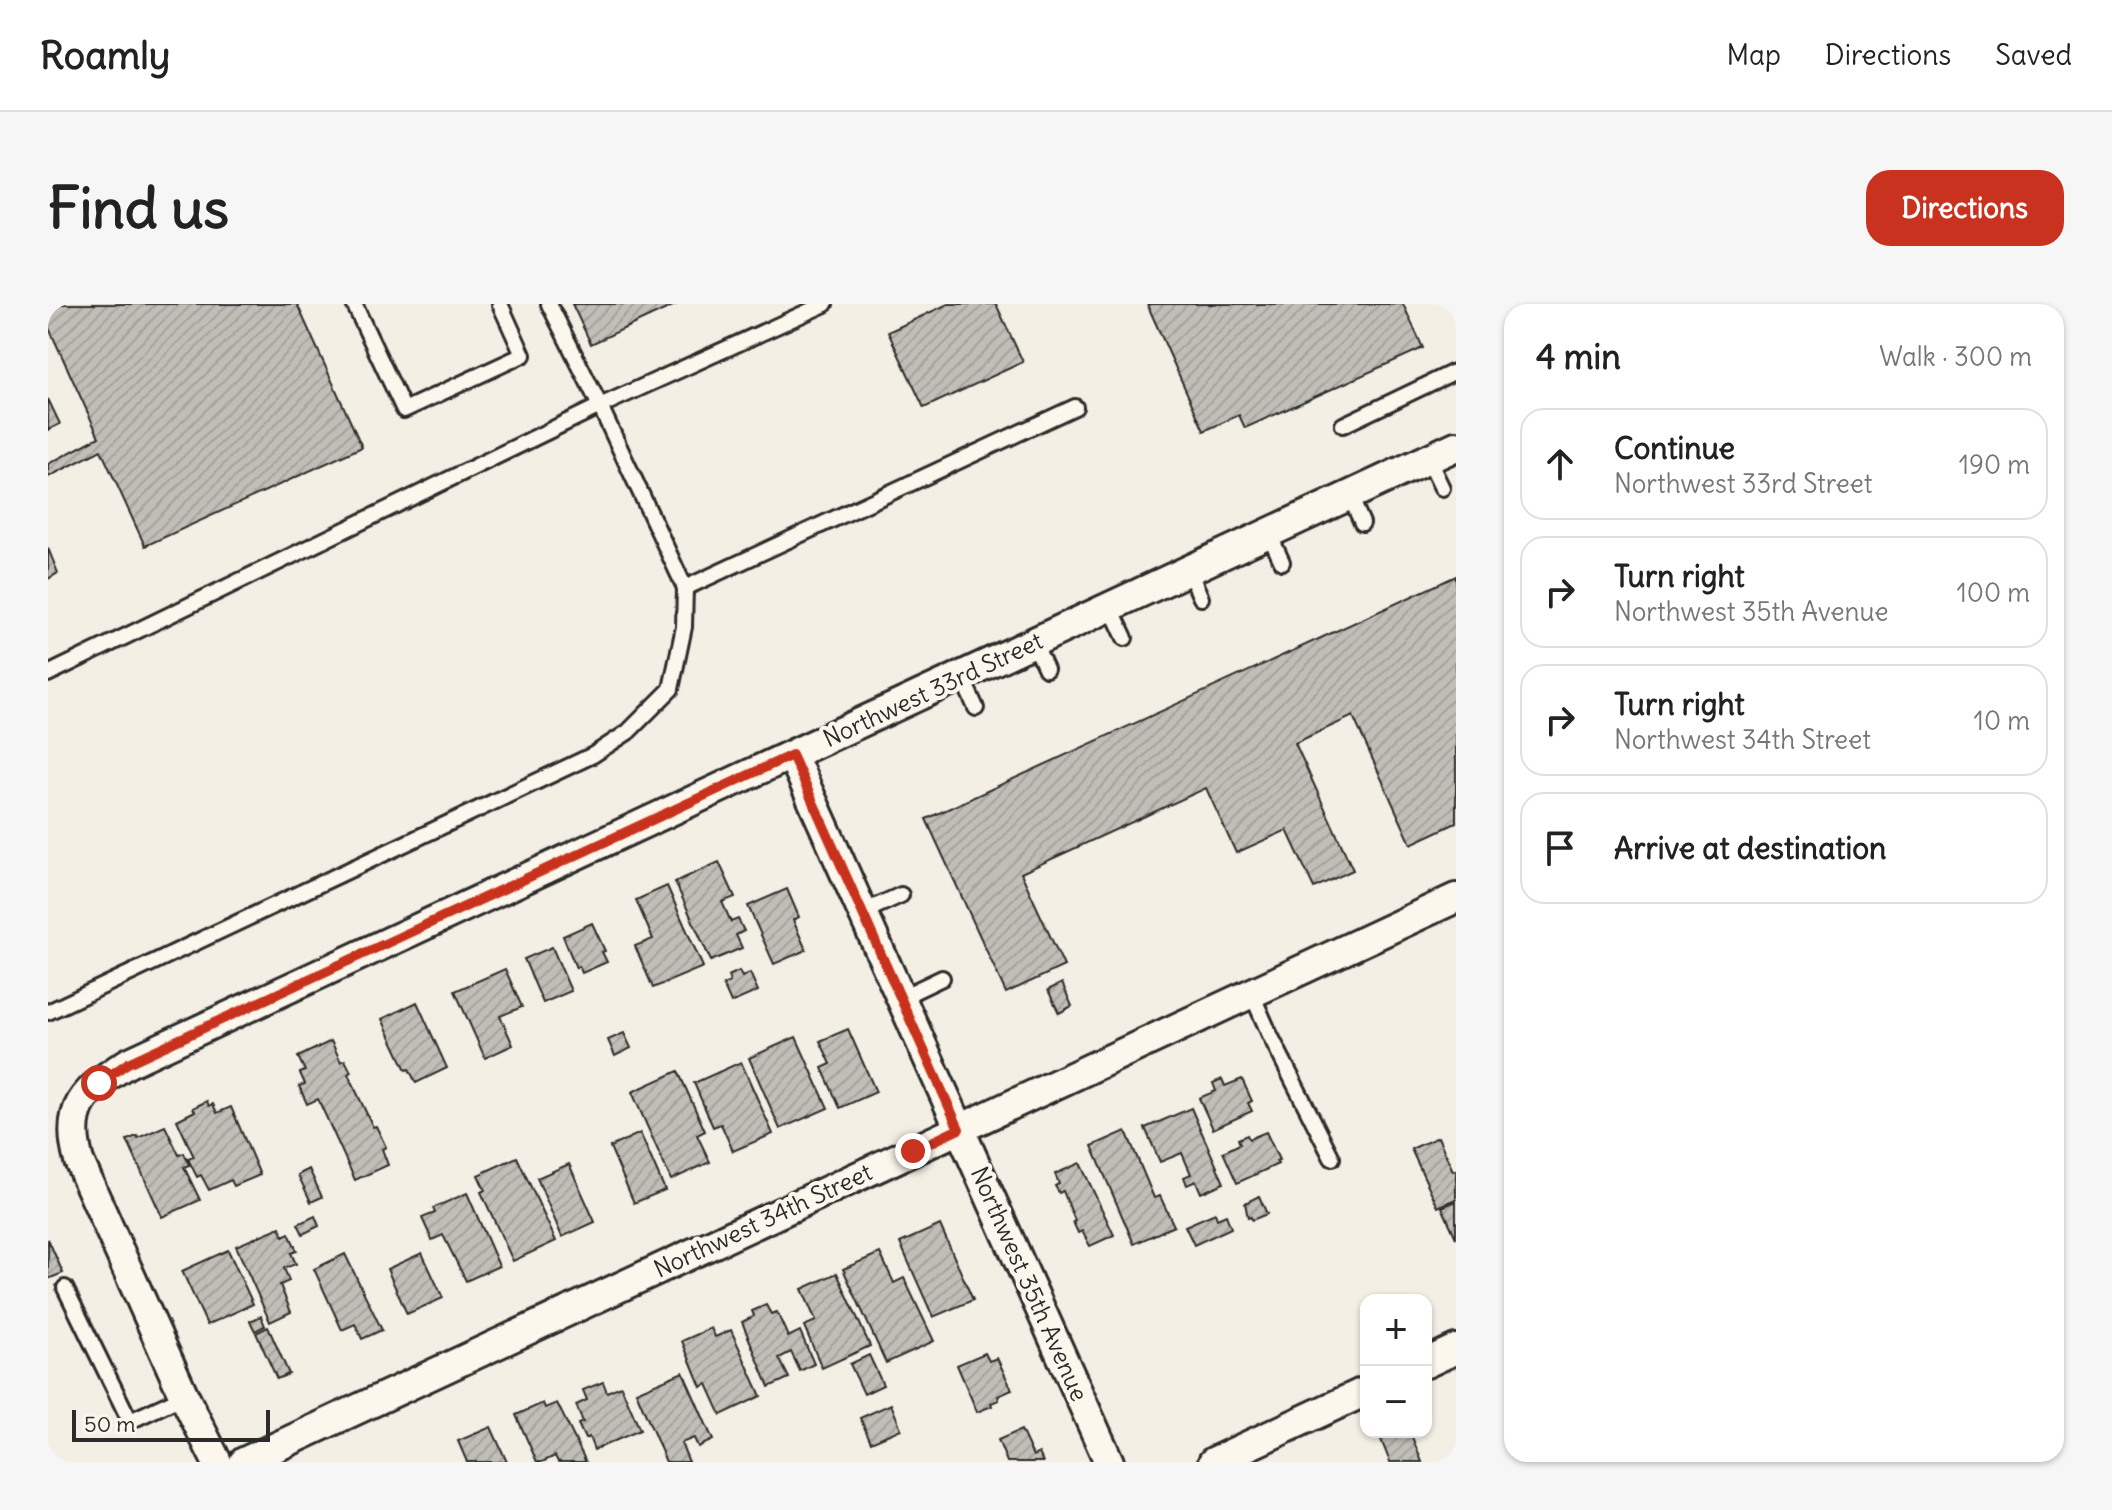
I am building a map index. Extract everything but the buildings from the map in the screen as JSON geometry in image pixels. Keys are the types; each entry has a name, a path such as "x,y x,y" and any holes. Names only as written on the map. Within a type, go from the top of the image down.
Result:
{"street":[{"name":"Northwest 33rd Street","path":"184,1396 84,1176 74,1145 74,1114 99,1083 128,1063 1456,446"},
{"name":"Northwest 35th Avenue","path":"792,755 1109,1462"},
{"name":"Northwest 34th Street","path":"244,1462 1456,898"},
{"path":"1432,1360 1456,1349"},
{"path":"1213,1462 1360,1394"},
{"path":"184,1396 217,1462"}],"lane":[{"path":"354,304 404,410 523,355 500,304"},
{"path":"48,1012 593,755 628,732 671,689 684,627 685,588 549,304"},
{"path":"48,674 600,406 825,304"},
{"path":"1343,425 1456,371"},
{"path":"685,588 1075,407"},
{"path":"1428,459 1442,488"},
{"path":"1350,496 1362,523"},
{"path":"1269,534 1282,562"},
{"path":"1189,571 1201,598"},
{"path":"1111,608 1125,638"},
{"path":"1034,643 1046,669"},
{"path":"962,677 976,708"},
{"path":"861,913 901,895"},
{"path":"900,998 942,978"},
{"path":"1251,992 1332,1158"},
{"path":"65,1288 130,1421 184,1396"}],"route":[{"path":"99,1083 128,1063 792,755 959,1129 913,1151"}]}
